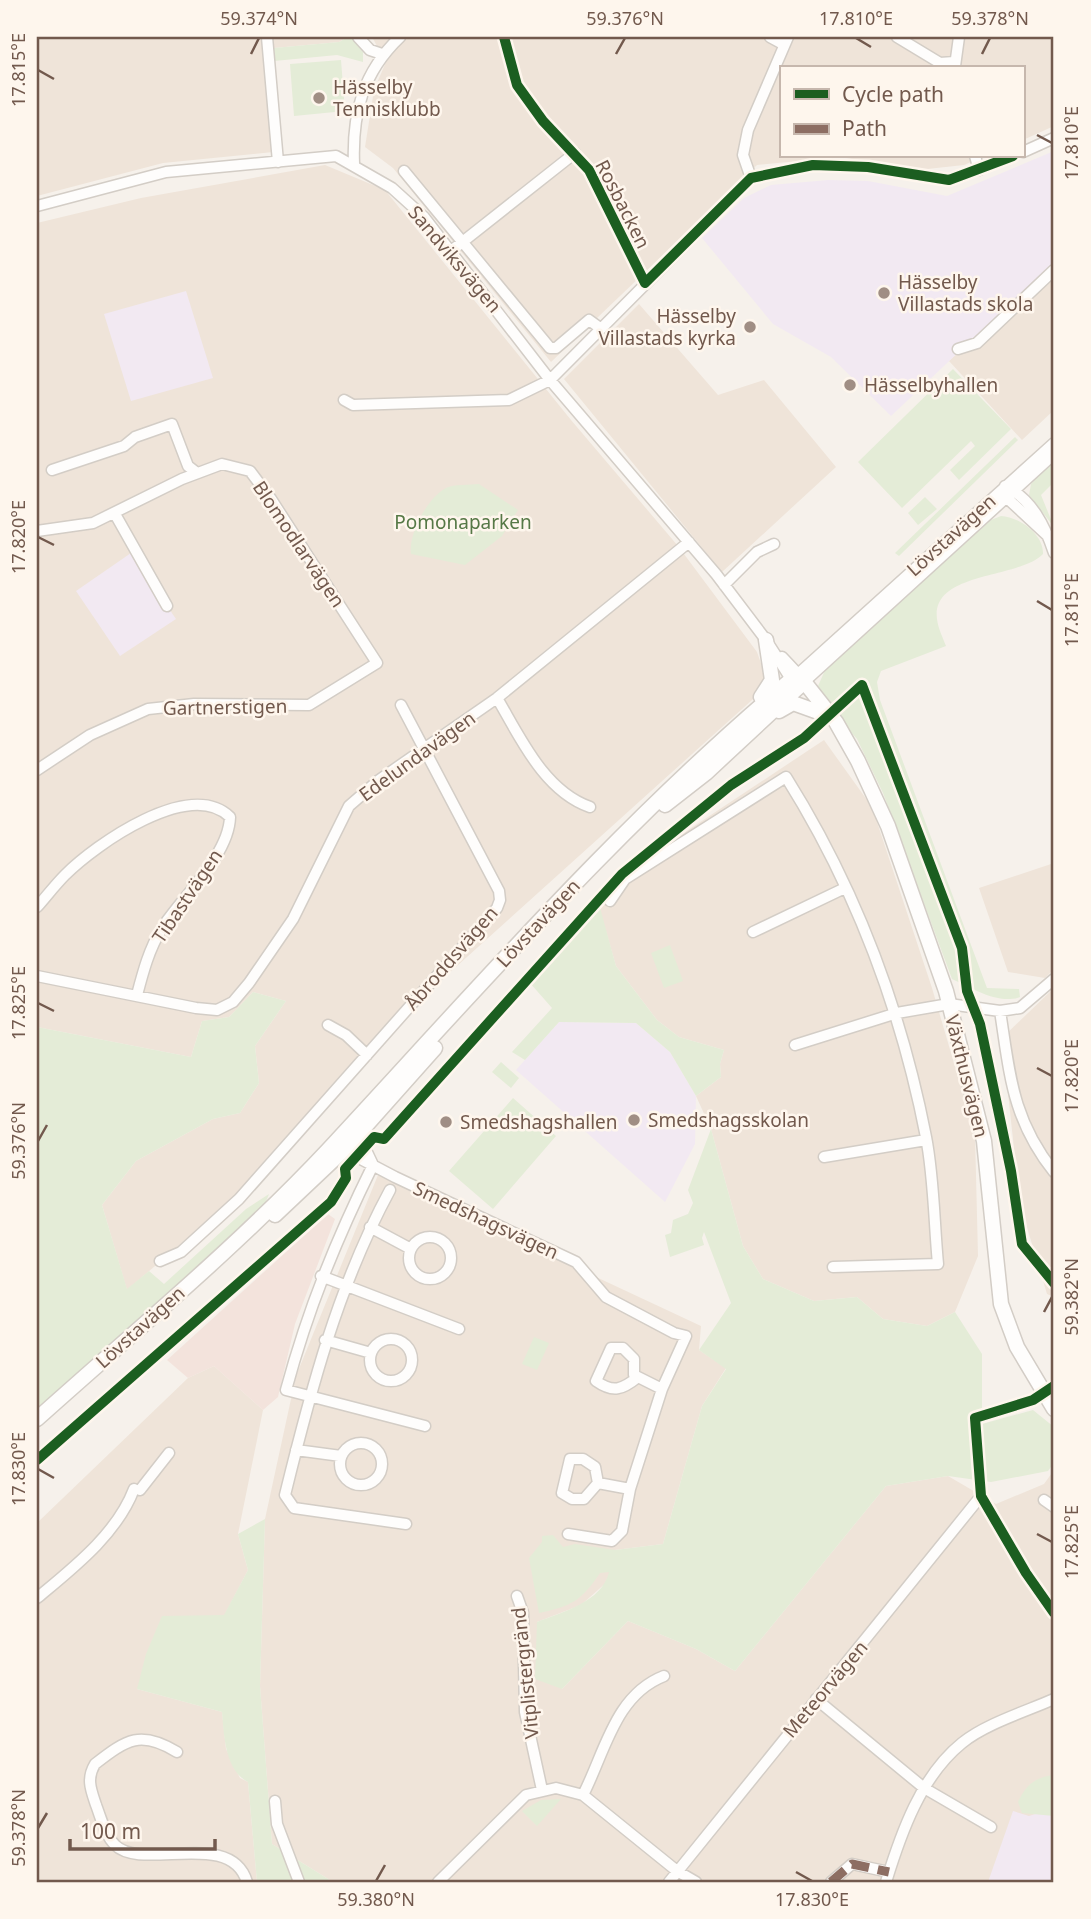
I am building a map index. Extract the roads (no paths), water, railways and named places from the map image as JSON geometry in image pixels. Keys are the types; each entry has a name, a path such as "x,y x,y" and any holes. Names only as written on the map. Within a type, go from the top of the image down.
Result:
{"street":[{"path":"267,37 278,162"},
{"path":"358,37 370,50 382,54"},
{"path":"354,164 357,115 371,69 400,37"},
{"name":"Rosbacken","path":"504,37 517,85 543,121 589,170 645,283"},
{"path":"751,178 743,155 748,130 786,40 770,37"},
{"path":"897,37 940,63 955,65 959,37"},
{"path":"1024,152 1054,138"},
{"path":"451,251 575,153"},
{"name":"Sandviksvägen","path":"37,206 166,172 336,156 354,164 392,188 424,217 550,380 689,542 798,681"},
{"path":"976,158 979,170"},
{"path":"344,400 353,405 509,400 550,380 751,178 813,165 868,167 949,180 1008,158"},
{"path":"404,171 550,348 556,348 589,320 600,328"},
{"path":"958,349 977,343 1054,270"},
{"path":"52,470 124,446 135,437 172,424 188,466 197,473"},
{"name":"Lövstavägen","path":"1009,492 1054,443"},
{"name":"Lövstavägen","path":"37,1428 348,1140 583,884 658,810 750,732 798,681 1054,454"},
{"name":"Blomodlarvägen","path":"37,531 93,523 197,473 222,464 250,471 377,663"},
{"path":"1009,492 1046,526 1054,553"},
{"path":"115,514 167,606"},
{"name":"Edelundavägen","path":"37,976 207,1009 217,1010 233,1002 293,919 349,806 379,780 497,698 689,542"},
{"path":"724,585 757,552 774,544"},
{"path":"749,716 769,689 772,680 766,640"},
{"name":"Gartnerstigen","path":"37,770 90,734 148,709 194,704 257,707 309,705 377,663"},
{"name":"Lövstavägen","path":"37,1419 348,1140 598,859 749,716 798,681"},
{"name":"Växthusvägen","path":"798,681 818,712 850,748"},
{"name":"Växthusvägen","path":"798,681 836,722 888,826 949,1004 984,1140 1001,1304 1017,1348 1054,1409"},
{"path":"497,698 533,758 562,791 590,807"},
{"path":"750,732 757,731 793,703 818,712"},
{"name":"Åbroddsvägen","path":"160,1261 180,1252 239,1199 497,908 499,891 401,705"},
{"path":"610,901 625,879 786,778 819,831 897,1013 926,1140 938,1264 833,1267"},
{"name":"Tibastvägen","path":"37,907 66,874 150,816 183,807 208,804 221,808 230,817 229,828 221,847 162,928 148,955 137,995"},
{"path":"753,932 845,888"},
{"path":"796,1045 897,1013 949,1004 1000,1011 1020,1008 1054,979"},
{"path":"1000,1011 1016,1106 1037,1148 1054,1172"},
{"path":"328,1025 346,1035 367,1055"},
{"name":"Smedshagsvägen","path":"348,1140 373,1165 501,1229 541,1243 576,1262 606,1297 674,1333 686,1336 662,1389 630,1489 622,1531 612,1541 568,1534"},
{"path":"824,1157 926,1140"},
{"path":"373,1165 321,1276 304,1323 286,1390 425,1426"},
{"path":"390,1190 370,1227 325,1340 285,1495 294,1508 406,1524"},
{"path":"370,1227 411,1249"},
{"path":"436,1237 447,1245 452,1259 450,1266 435,1279 422,1277 412,1268 411,1249 421,1239 436,1237"},
{"path":"321,1276 458,1329"},
{"path":"325,1340 371,1353"},
{"path":"399,1341 411,1356 409,1370 399,1380 386,1381 374,1373 369,1360 371,1353 379,1342 399,1341"},
{"path":"638,1377 662,1389"},
{"path":"296,1450 341,1456 356,1443 369,1445 379,1454 379,1474 369,1484 349,1482 340,1470 341,1456"},
{"path":"37,1598 72,1569 126,1510 137,1490 169,1453"},
{"path":"598,1483 630,1489"},
{"name":"Meteorvägen","path":"669,1882 981,1496 1054,1613"},
{"name":"Vitplistergränd","path":"517,1596 523,1613 525,1712 542,1790"},
{"path":"583,1795 612,1726 626,1705 646,1683 664,1676"},
{"path":"816,1699 924,1788 991,1827"},
{"path":"831,1882 852,1864 888,1877 924,1788 943,1761 964,1741 1054,1699"},
{"path":"177,1752 159,1741 140,1738 129,1741 95,1764 89,1787 113,1844 128,1852 228,1858 244,1871 247,1882"},
{"path":"438,1882 526,1795 556,1788 583,1795 677,1871 696,1882"},
{"path":"275,1801 276,1825 299,1882"}],"place":[{"name":"Hässelby Tennisklubb","path":"319,98"},
{"name":"Hässelby Villastads skola","path":"884,293"},
{"name":"Hässelby Villastads kyrka","path":"750,327"},
{"name":"Hässelbyhallen","path":"850,385"},
{"name":"Smedshagsskolan","path":"634,1120"},
{"name":"Smedshagshallen","path":"446,1122"}],"park label":[{"name":"Pomonaparken","path":"463,522"}]}
